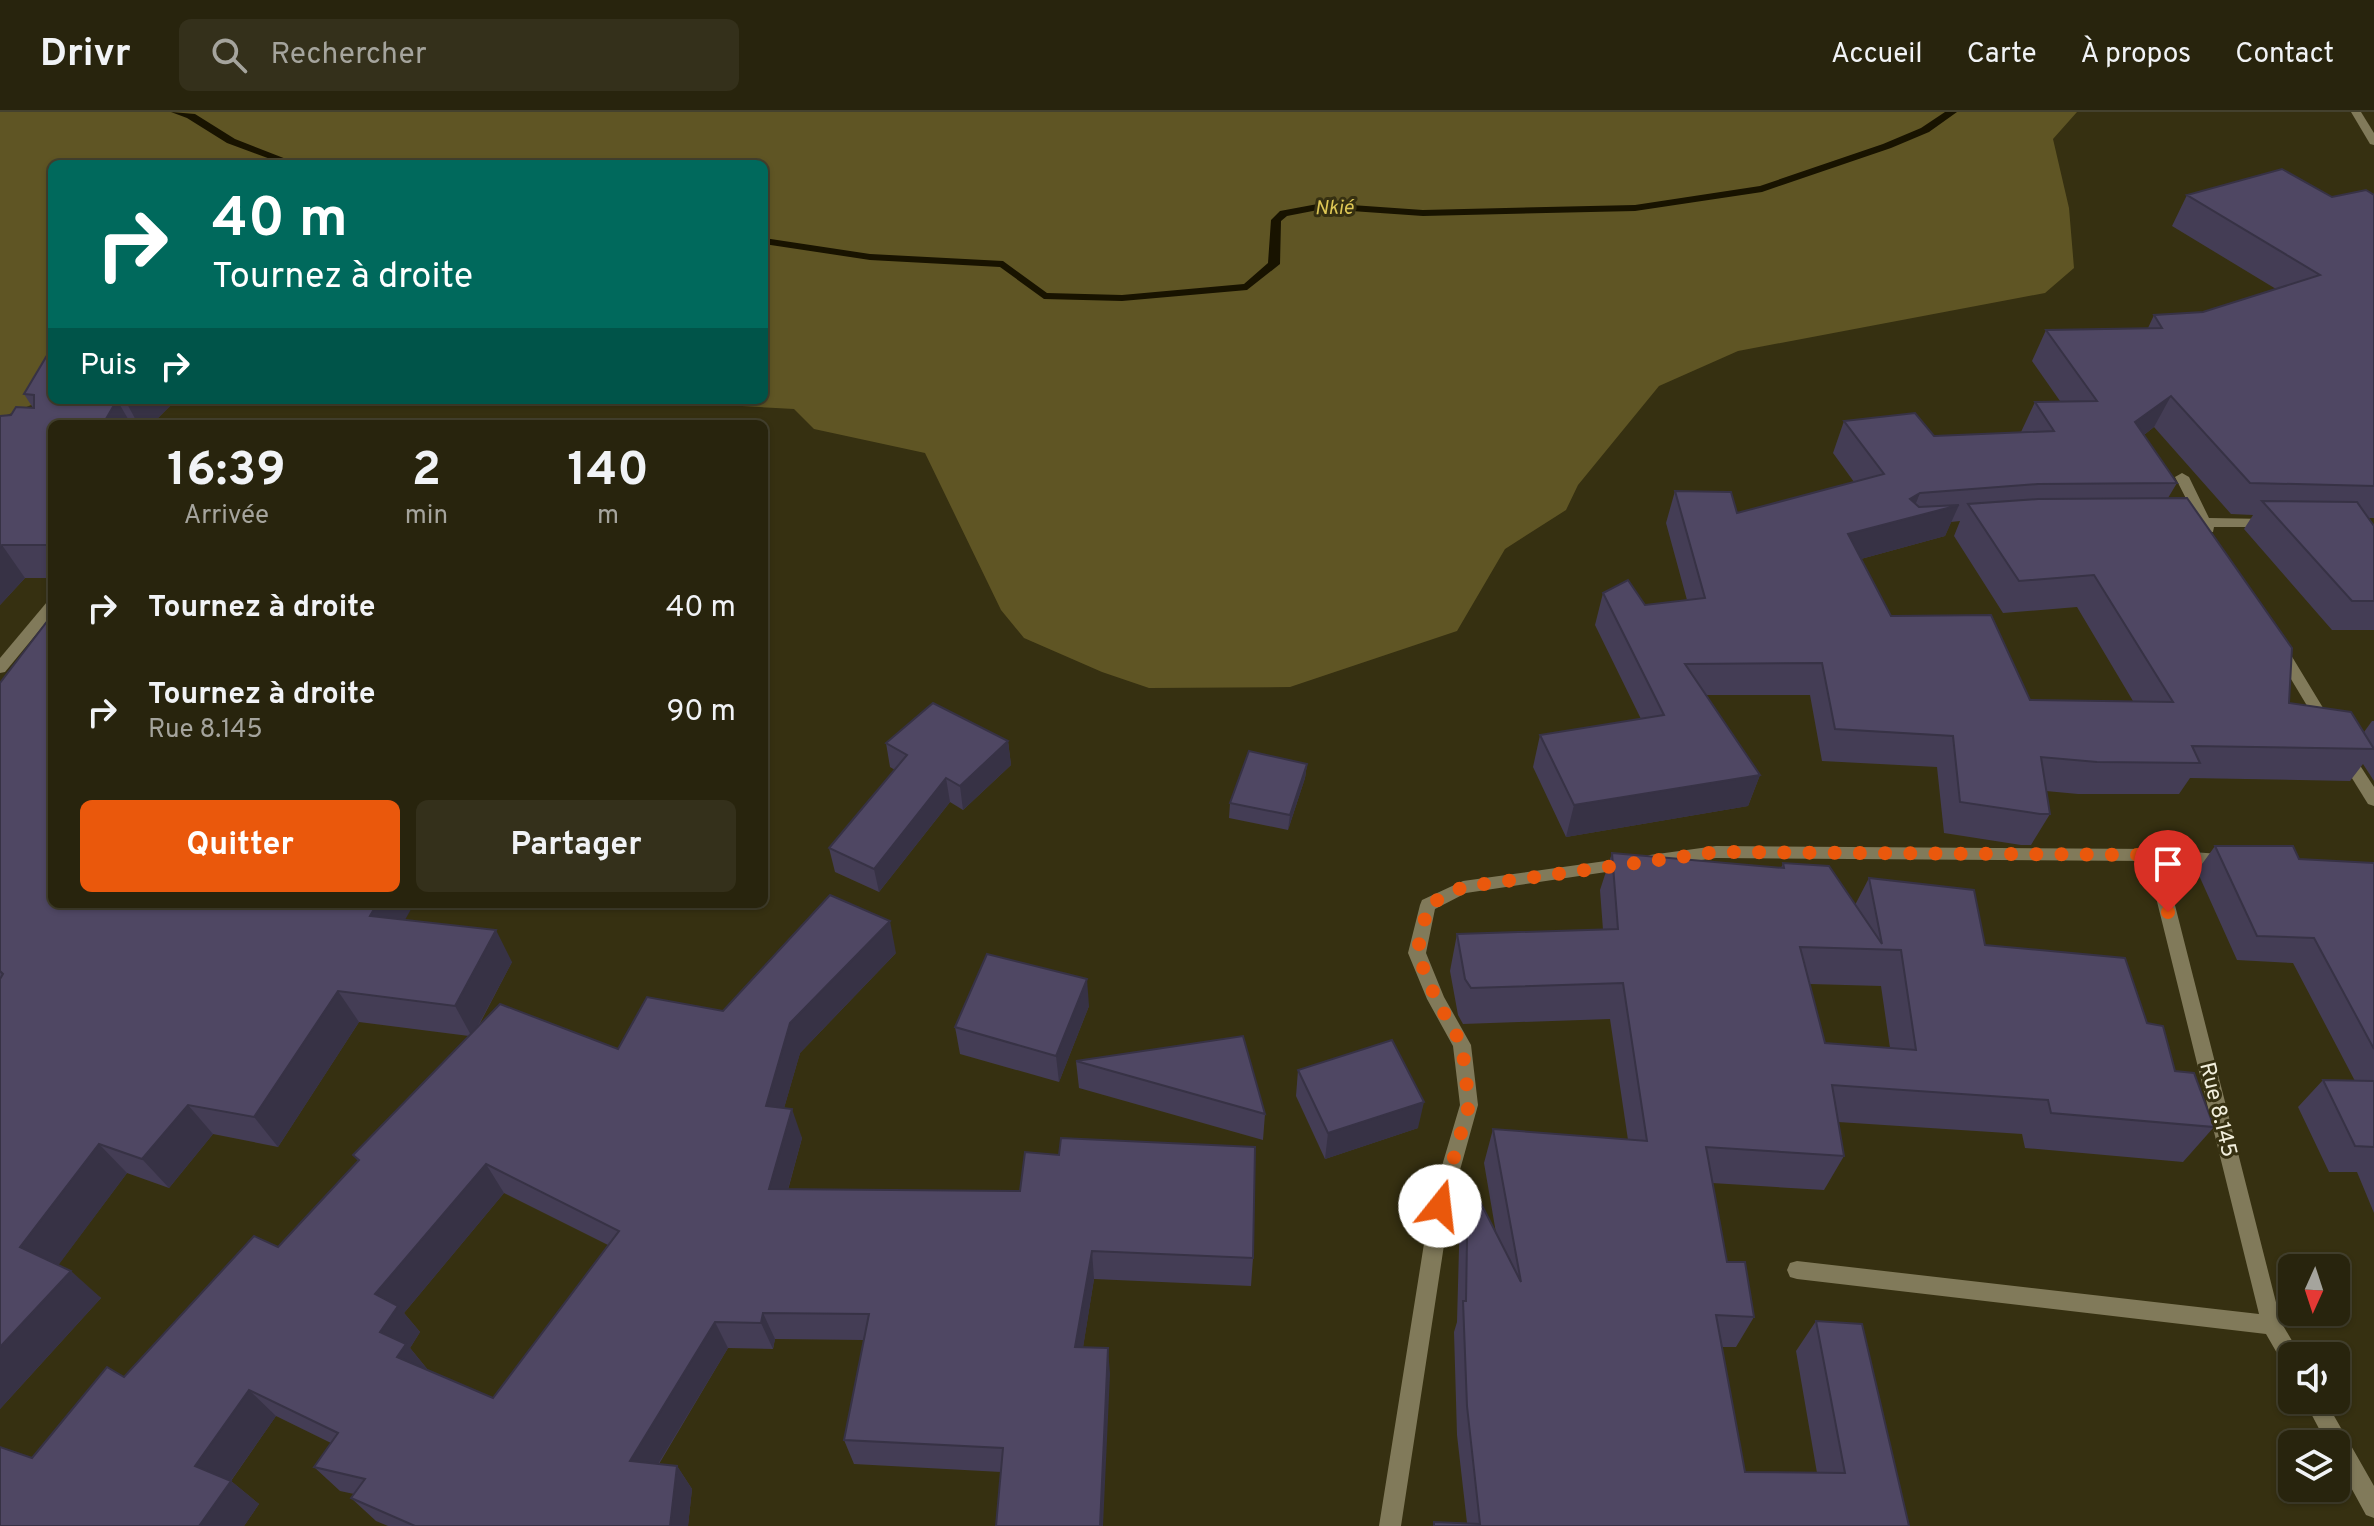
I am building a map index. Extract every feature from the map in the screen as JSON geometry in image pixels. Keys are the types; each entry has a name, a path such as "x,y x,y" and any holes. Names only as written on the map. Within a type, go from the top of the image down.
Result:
{"street":[{"path":"2356,112 2374,142"},
{"path":"2182,477 2220,549"},
{"path":"2175,522 2280,523"},
{"path":"0,668 48,610"},
{"path":"2269,631 2374,800"},
{"path":"1390,1526 1440,1206 1469,1105 1462,1045 1436,999 1417,953 1428,905 1463,887 1716,852 2154,855 2249,860"},
{"name":"Rue 8.145","path":"2154,855 2272,1325 2282,1342"},
{"path":"1797,1270 2272,1325"},
{"path":"2322,1414 2374,1507"}],"shaded area":[{"path":"0,112 2077,112 2053,139 2069,208 2074,268 2045,293 1738,351 1659,386 1578,485 1566,510 1505,549 1457,631 1290,687 1149,688 1102,672 1024,638 1001,610 925,453 814,429 794,409 707,404 768,404 768,160 48,160 48,380 36,403 0,418"}],"building":[{"path":"2282,169 2332,197 2366,190 2374,195 2374,486 2250,483 2171,396 2135,422 2177,483 2038,484 1920,493 1910,499 1919,507 1959,505 1848,534 1891,616 1991,615 2030,700 2173,702 2094,575 2019,581 1968,504 2038,499 2187,498 2292,648 2289,703 2351,712 2374,749 2192,746 2200,763 2097,762 2041,757 2050,814 2040,814 1960,802 1953,736 1835,729 1822,663 1685,664 1760,775 1574,805 1540,735 1664,715 1603,593 1628,580 1645,605 1705,598 1675,491 1731,492 1737,513 1884,474 1844,421 1915,413 1934,436 2054,431 2035,402 2097,401 2046,330 2162,328 2154,315 2203,312 2320,275 2187,195"},
{"path":"48,354 48,404 115,404 105,420 48,420 48,545 0,547 0,416 11,415 16,407 34,408 34,395 24,394"},
{"path":"2262,501 2357,502 2374,526 2374,601 2352,601"},
{"path":"48,620 48,908 375,908 370,916 496,930 455,1006 338,991 254,1117 188,1105 142,1159 99,1144 20,1247 71,1271 0,1347 0,979 3,974 0,971 0,683"},
{"path":"933,703 1008,741 960,786 946,778 874,869 829,848 907,755 886,743"},
{"path":"1249,751 1307,764 1290,815 1230,803"},
{"path":"2215,846 2293,846 2299,859 2374,863 2374,1049 2314,938 2257,936"},
{"path":"1612,853 1784,868 1783,863 1829,866 1882,944 1869,878 1974,890 1985,945 2125,958 2147,1023 2163,1026 2175,1071 2194,1073 2214,1127 2051,1113 2048,1100 1832,1085 1844,1156 1706,1147 1727,1262 1745,1262 1754,1317 1716,1315 1745,1472 1845,1473 1816,1321 1862,1324 1909,1526 1434,1526 1434,1522 1480,1524 1467,1406 1463,1301 1466,1301 1468,1178 1521,1282 1493,1129 1647,1141 1623,983 1471,988 1465,979 1457,934 1618,929","holes":["1800,947 1901,950 1916,1050 1825,1043"]},
{"path":"830,895 890,921 790,1023 766,1106 792,1109 769,1189 1020,1191 1025,1152 1059,1155 1061,1138 1255,1147 1253,1258 1092,1251 1075,1347 1108,1348 1100,1526 996,1526 1003,1448 844,1440 869,1314 763,1313 761,1323 715,1322 630,1461 677,1466 670,1526 415,1526 351,1498 365,1479 314,1467 338,1433 249,1390 195,1466 231,1481 199,1526 0,1526 0,1447 32,1458 107,1367 124,1377 254,1236 278,1247 359,1160 353,1155 500,1004 618,1049 647,997 723,1011","holes":["486,1164 619,1231 493,1398 397,1357 406,1344 380,1332 398,1306 375,1294"]},
{"path":"987,954 1087,979 1056,1056 955,1027"},
{"path":"1243,1036 1265,1114 1076,1061"},
{"path":"1392,1040 1424,1102 1328,1133 1298,1070"},
{"path":"2323,1080 2374,1081 2374,1147 2355,1146"}],"waterway":[{"name":"Nkié","path":"176,112 191,116 231,141 283,160"},
{"name":"Nkié","path":"768,242 870,257 1003,264 1044,296 1122,298 1247,287 1274,264 1276,220 1284,213 1323,206 1423,213 1635,208 1762,189 1887,146 1925,130 1952,112"}],"route":[{"path":"1440,1206 1469,1105 1462,1045 1436,999 1417,953 1428,905 1463,887 1716,852 2154,855 2168,912"}]}
